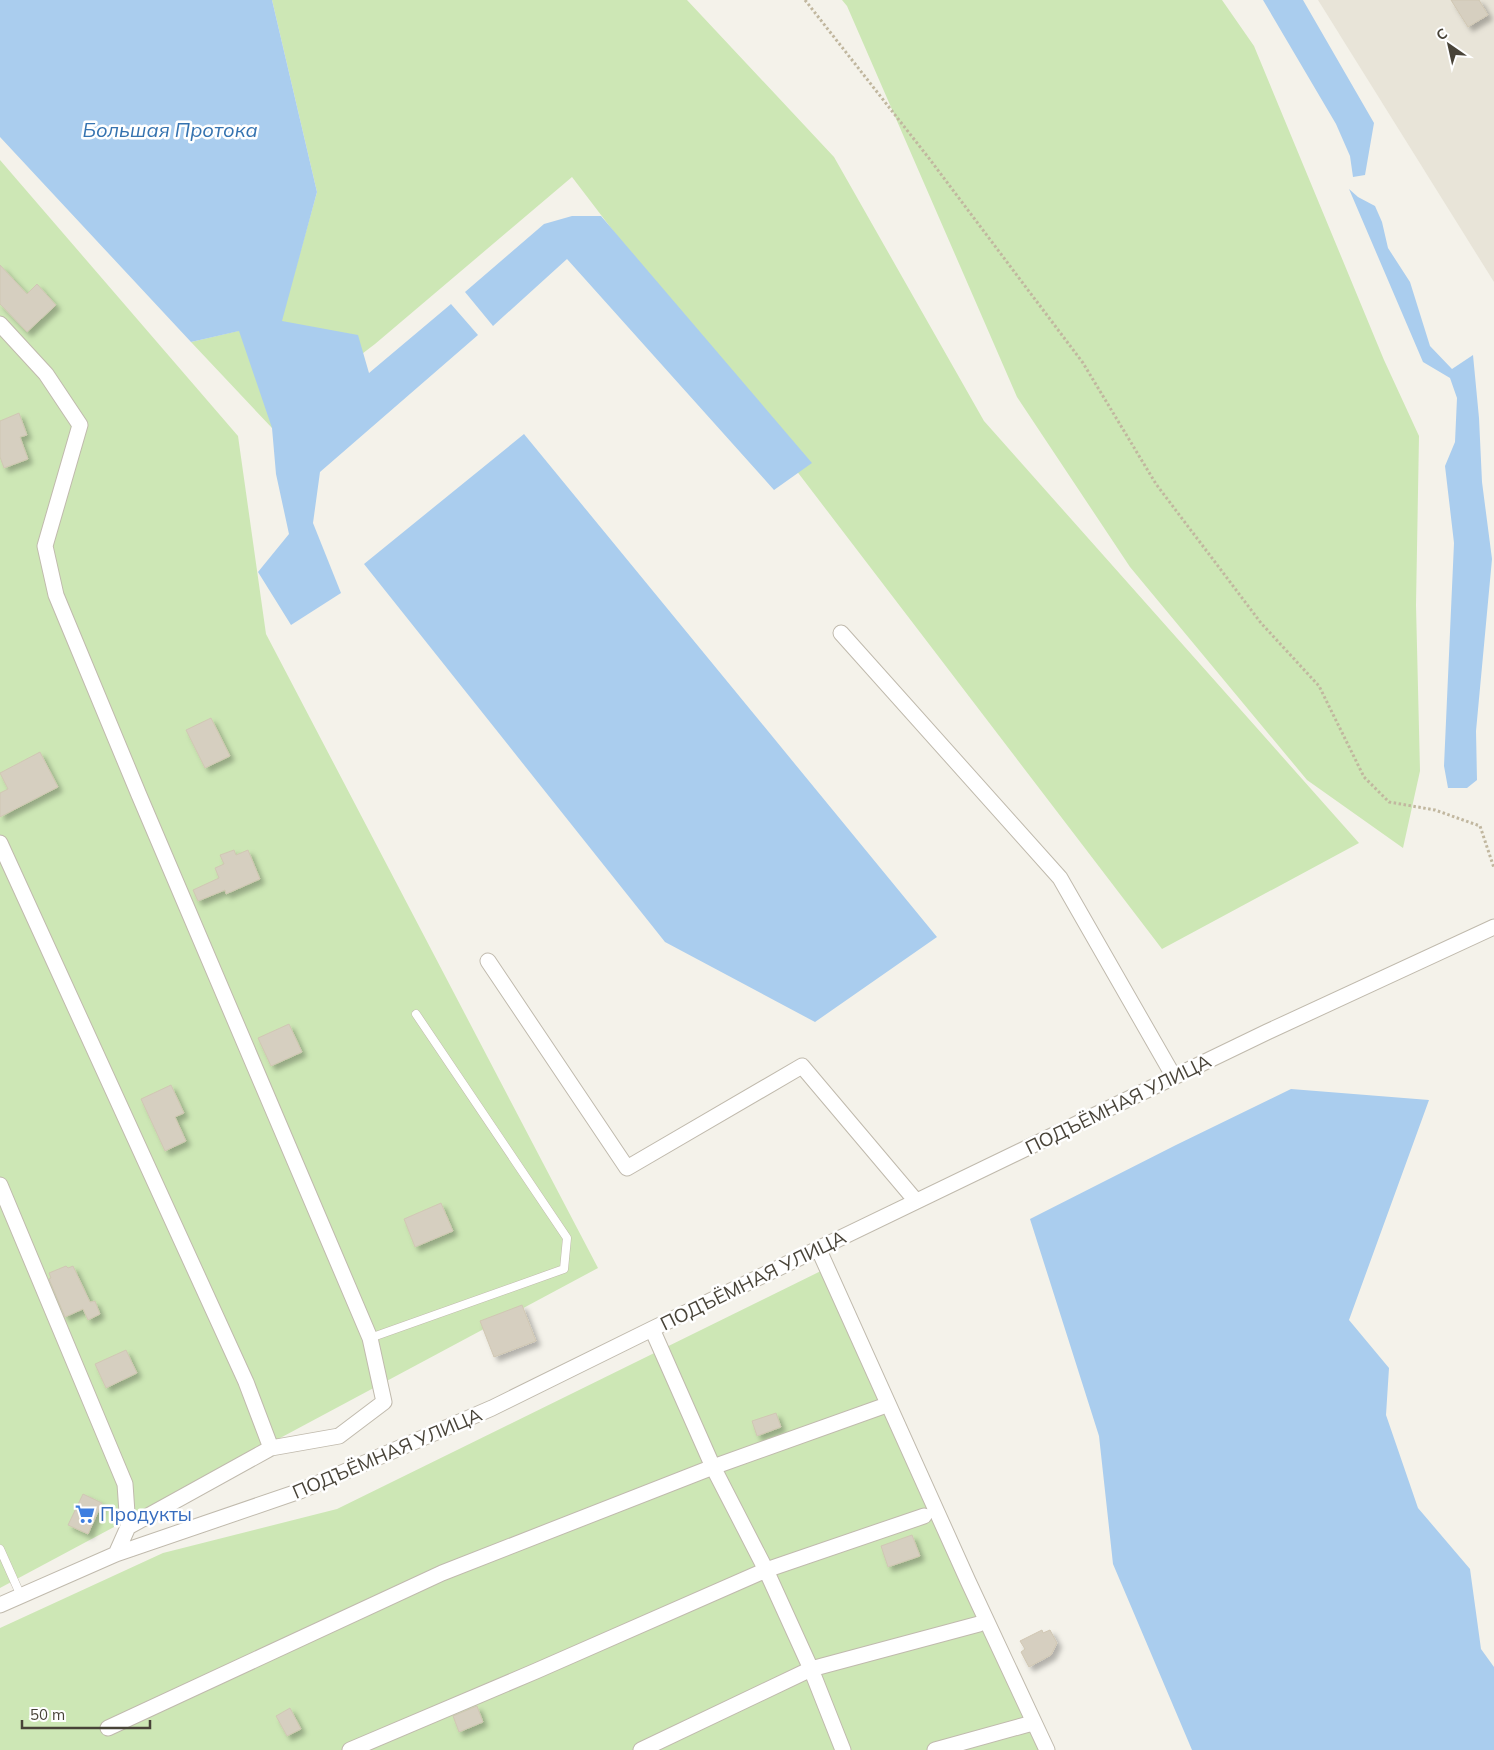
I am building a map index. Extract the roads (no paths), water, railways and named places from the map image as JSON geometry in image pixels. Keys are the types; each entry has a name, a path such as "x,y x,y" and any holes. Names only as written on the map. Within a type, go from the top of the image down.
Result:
{"street":[{"path":"0,324 46,374 80,425 45,546 56,595 370,1338 384,1402 339,1436 271,1448 128,1527"},
{"path":"840,633 1060,878 1174,1077"},
{"path":"0,843 246,1382 271,1448"},
{"name":"ПОДЪЁМНАЯ УЛИЦА","path":"0,1605 116,1554 300,1491 492,1408 818,1248 1174,1077 1494,927"},
{"path":"488,961 627,1168 802,1066 916,1201"},
{"path":"0,1186 125,1484 128,1527 116,1554"},
{"path":"818,1248 968,1581 1047,1750"},
{"path":"652,1329 713,1468 766,1570 811,1669 843,1750"},
{"path":"108,1728 442,1573 713,1468 881,1407"},
{"path":"350,1750 766,1570 924,1516"},
{"path":"641,1750 811,1669 979,1624"},
{"path":"935,1750 1029,1724"}],"lane":[{"path":"370,1338 564,1269 567,1238 416,1014"},
{"path":"0,1549 21,1596"}],"water":[{"name":"Большая Протока","path":"0,0 272,0 317,192 282,321 358,335 369,373 451,304 478,335 320,472 313,523 341,593 291,625 258,572 289,534 276,474 272,428 239,331 191,342 0,137"},
{"path":"1263,0 1303,0 1374,123 1365,175 1353,177 1350,156 1336,124"},
{"path":"1349,189 1358,197 1375,206 1382,222 1388,248 1410,282 1430,346 1452,369 1473,355 1479,418 1482,482 1492,559 1476,731 1477,780 1467,788 1448,788 1444,766 1454,543 1445,466 1455,442 1457,398 1450,378 1423,362"},
{"path":"572,216 601,216 812,463 774,490 567,259 493,326 465,292 544,224"},
{"path":"524,434 937,937 815,1022 665,942 364,564"},
{"path":"1291,1089 1429,1100 1349,1320 1389,1368 1386,1415 1418,1508 1470,1569 1481,1649 1494,1667 1494,1750 1192,1750 1113,1564 1099,1436 1030,1219"}],"place":[{"name":"Продукты","path":"85,1514"}]}
